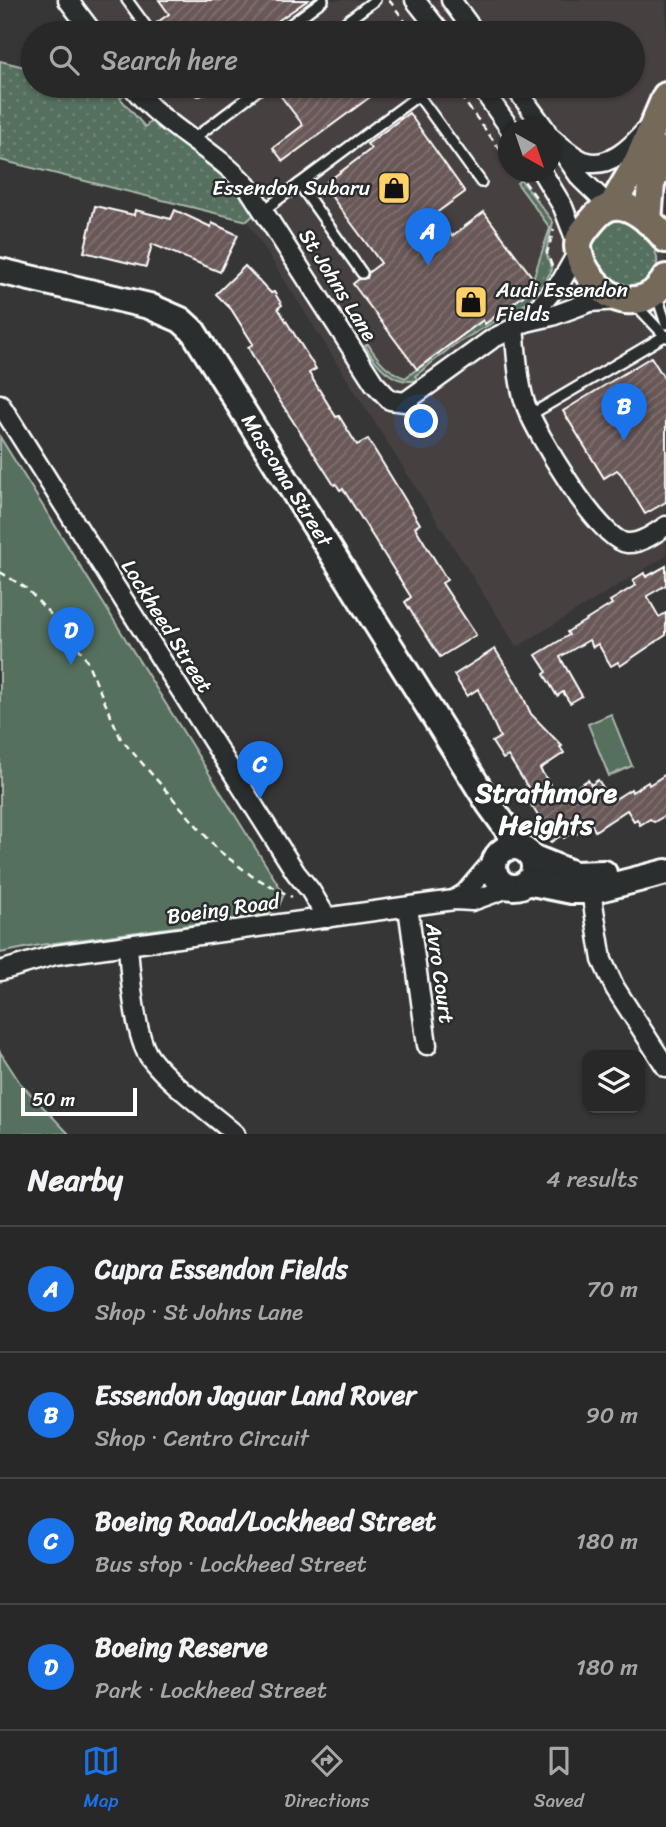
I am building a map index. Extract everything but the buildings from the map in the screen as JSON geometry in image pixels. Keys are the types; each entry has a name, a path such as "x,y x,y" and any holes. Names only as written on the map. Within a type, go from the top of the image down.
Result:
{"main road":[{"path":"650,292 612,295 596,282 584,266 579,248 581,236 599,214 611,206 638,162 662,106"},
{"path":"657,230 651,184 666,150"},
{"path":"611,206 632,211 657,230"},
{"name":"Mascoma Street","path":"0,271 149,306 181,320 192,331 489,804 511,854"},
{"path":"511,854 574,874 590,883"},
{"path":"511,854 534,870 519,884"},
{"path":"511,854 494,871 500,882 571,891 590,883 666,869"}],"street":[{"path":"415,0 432,21"},
{"path":"451,0 466,21"},
{"path":"71,1 85,21"},
{"name":"St Johns Lane","path":"143,98 155,112 236,173 264,210 374,383 385,396 396,402 409,400 474,351 520,325 590,302 650,292"},
{"path":"488,98 503,119"},
{"path":"523,98 538,119"},
{"path":"561,143 584,161 606,161 628,149 662,106"},
{"path":"561,151 581,179 611,206"},
{"path":"548,182 564,207 579,248"},
{"name":"St Johns Lane","path":"520,325 562,280 579,248"},
{"path":"520,325 520,383 530,415 577,494 615,539 623,543 635,543 666,526"},
{"name":"Lockheed Street","path":"0,404 296,873 318,919"},
{"path":"454,900 511,854"},
{"path":"590,883 602,960 615,988 666,1067"},
{"name":"Boeing Road","path":"0,971 55,956 454,900 472,901 519,884"},
{"name":"Avro Court","path":"408,907 427,1045"},
{"path":"128,946 139,1027 145,1050 159,1068 235,1134"}],"lane":[{"path":"127,0 142,21"},
{"path":"295,21 323,0"},
{"path":"347,21 375,0"},
{"path":"193,139 247,98"},
{"path":"264,210 414,98"},
{"path":"420,98 481,182"},
{"path":"299,184 362,273"},
{"path":"650,292 666,324"},
{"path":"530,415 666,336 650,292"}],"path":[{"path":"389,0 405,21"},
{"path":"462,98 498,145"},
{"path":"525,182 540,202"},
{"path":"555,222 547,253 555,270"},
{"path":"0,572 26,588 68,633 85,657 121,739 135,758 218,850 253,876 292,897"}],"shaded area":[{"path":"61,0 666,0 666,556 517,647 247,221 257,212 137,98 645,98 645,21 76,21"}],"green space":[{"path":"0,61 21,66 21,98 120,98 145,127 153,119 225,172 257,212 247,221 0,160"},
{"path":"523,182 553,222 546,252 552,270 538,292 525,304 454,345 415,376 418,380 393,377 374,360 365,346 368,344 384,364 405,378 483,320 485,323 533,279 550,228 517,183"},
{"path":"620,220 643,233 654,248 657,266 652,277 642,284 627,286 614,281 595,261 592,248 595,235 604,226"},
{"path":"0,437 284,894 278,908 265,915 40,945 0,953"},
{"path":"611,714 632,766 609,776 588,724"},
{"path":"0,1052 20,1083 69,1134 0,1134"}],"place":[{"name":"Essendon Subaru","path":"394,188"},
{"name":"Cupra Essendon Fields","path":"428,266"},
{"name":"Audi Essendon Fields","path":"471,302"},
{"name":"Essendon Jaguar Land Rover","path":"624,441"},
{"name":"Boeing Reserve","path":"71,665"},
{"name":"Boeing Road/Lockheed Street","path":"260,799"}],"district":[{"name":"Strathmore Heights","path":"546,808"}]}
